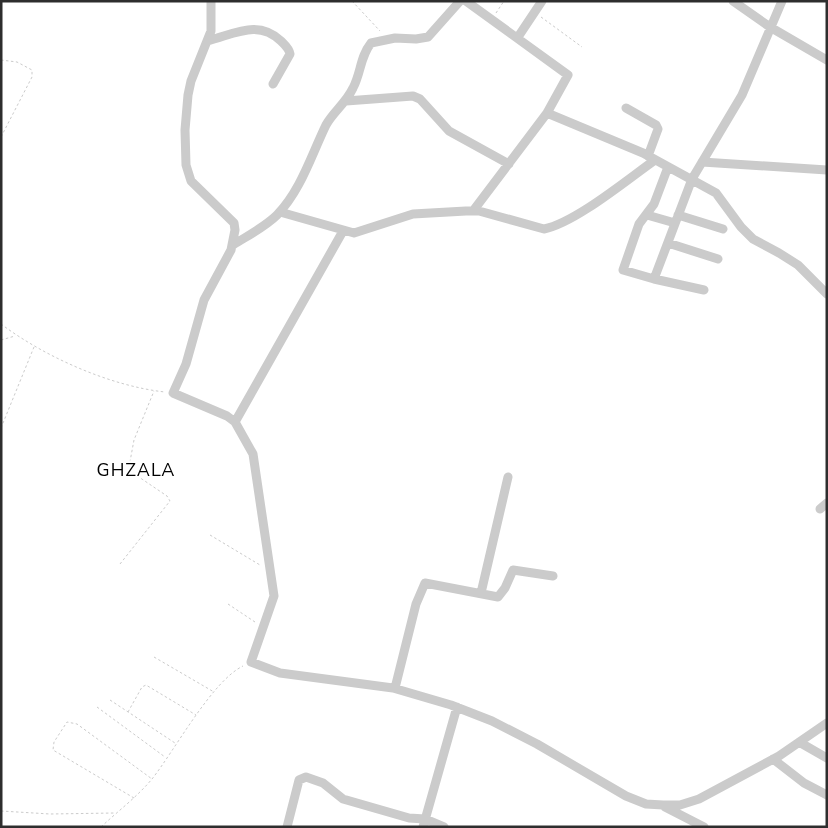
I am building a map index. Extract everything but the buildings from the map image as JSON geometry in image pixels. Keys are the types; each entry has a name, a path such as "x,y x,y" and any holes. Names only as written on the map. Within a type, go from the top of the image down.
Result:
{"street":[{"path":"211,1 211,32 191,81 188,95 185,130 186,165 191,181 234,223 235,230 233,245 204,300 186,364 173,393 216,410 235,422 253,454 272,572 274,596 251,662 280,673 395,688 457,707 492,721 537,744 626,796 646,804 663,806 680,805 699,800 773,759 827,723"},
{"path":"233,245 280,212 288,203 308,167 327,123 354,87 366,50 371,43 388,39 416,39 428,36 460,1"},
{"path":"466,1 568,75 547,114 473,211"},
{"path":"518,37 542,1"},
{"path":"733,1 770,27 827,60"},
{"path":"654,279 692,179 742,95 782,1"},
{"path":"207,41 260,28 271,32 289,49 290,54 273,84"},
{"path":"346,100 413,96 420,99 448,131 509,164"},
{"path":"280,212 354,233 413,214 473,211 544,229 553,228 597,202 652,158 658,129 656,125 626,108"},
{"path":"547,114 591,130 652,158 716,193 752,239 779,253 798,266 827,294"},
{"path":"702,162 827,170"},
{"path":"668,167 654,204 638,224 623,270 704,290"},
{"path":"647,215 676,219 723,230"},
{"path":"235,422 343,231"},
{"path":"668,244 718,259"},
{"path":"481,593 508,477"},
{"path":"395,688 416,604 425,583 498,596 502,594 512,570 553,576"},
{"path":"424,823 457,707"},
{"path":"799,742 827,758"},
{"path":"773,759 804,783 827,795"},
{"path":"287,827 299,780 306,777 323,783 343,799 444,827"},
{"path":"663,806 704,827"}],"path":[{"path":"352,1 388,39"},
{"path":"491,18 504,1"},
{"path":"534,12 582,47"},
{"path":"1,60 17,62 32,70 32,77 1,137"},
{"path":"1,324 35,346 97,374 154,391 173,393"},
{"path":"1,340 16,335"},
{"path":"1,428 35,346"},
{"path":"120,564 170,501 167,496 130,471 129,467 134,440 154,391"},
{"path":"210,535 272,572"},
{"path":"228,604 264,627"},
{"path":"154,657 215,693"},
{"path":"101,827 152,779 197,715 233,671 251,662"},
{"path":"128,712 142,687 146,685 197,715"},
{"path":"110,700 176,744"},
{"path":"97,707 166,758"},
{"path":"134,798 53,750 54,742 67,722 77,724 152,779"},
{"path":"1,811 50,814 116,813"}],"district":[{"name":"GHZALA","path":"136,470"}]}
